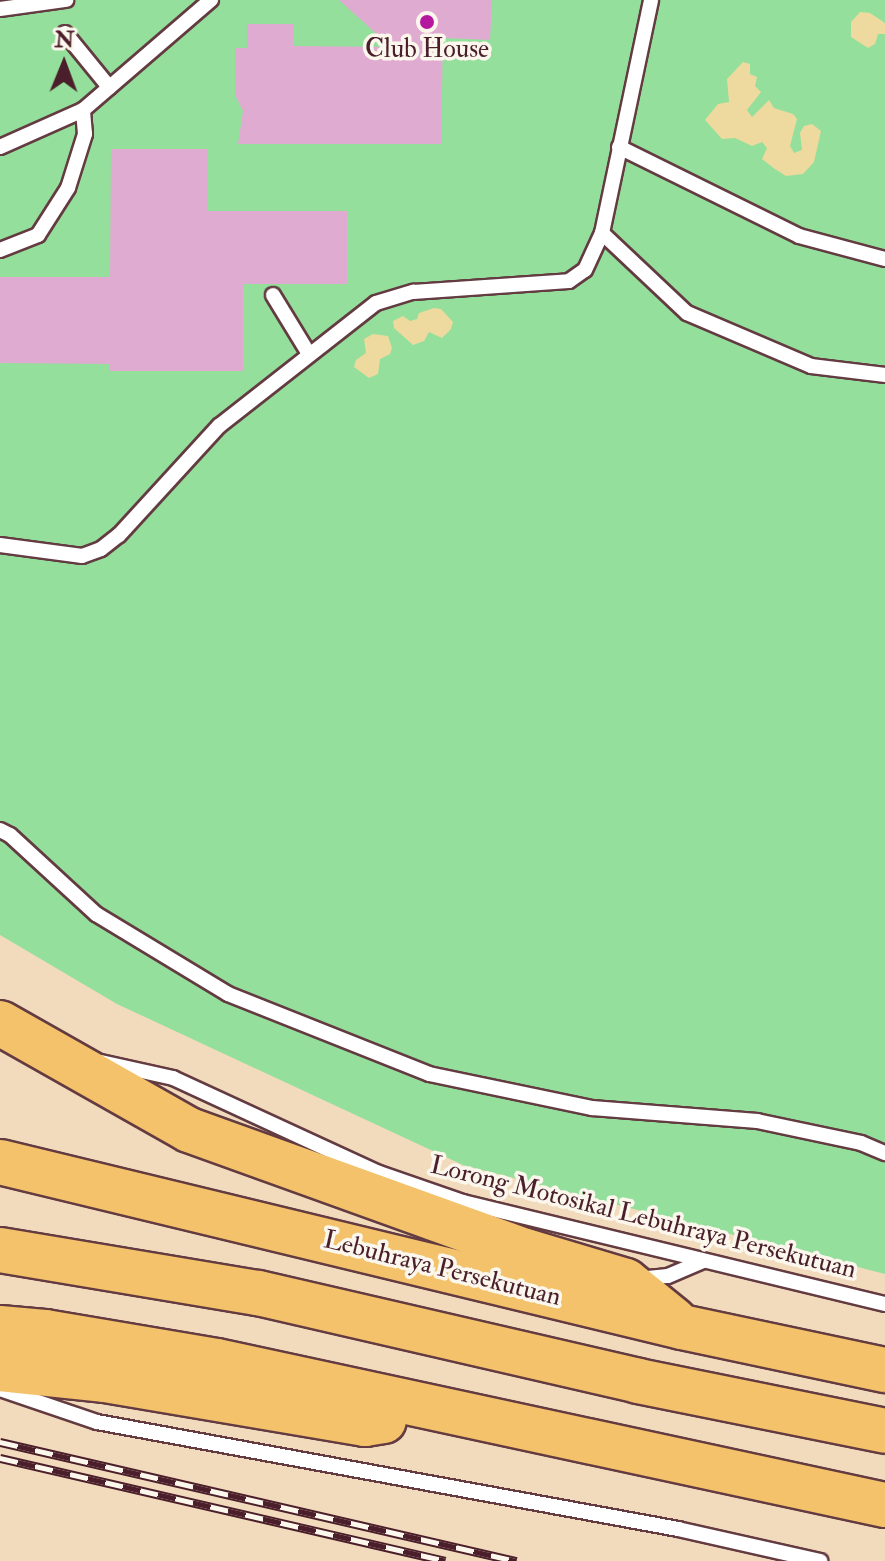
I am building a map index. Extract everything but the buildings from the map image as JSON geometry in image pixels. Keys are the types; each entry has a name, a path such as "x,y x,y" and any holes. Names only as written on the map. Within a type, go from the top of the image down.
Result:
{"highway":[{"path":"0,1023 189,1130 526,1251 626,1281 682,1327"},
{"name":"Lebuhraya Persekutuan","path":"0,1162 682,1327 885,1370"},
{"path":"0,1250 258,1293 638,1381 885,1431"},
{"path":"0,1328 45,1332 217,1361 446,1413 885,1505"},
{"path":"0,1369 105,1380 365,1424 446,1413"}],"lane":[{"path":"0,9 66,0"},
{"path":"185,0 192,16"},
{"path":"0,147 83,110 211,0"},
{"path":"0,545 82,556 101,549 119,535 219,426 376,303 413,292 569,281 585,270 602,233 619,147 640,66 651,0"},
{"path":"65,33 109,87"},
{"path":"0,250 38,235 68,188 85,134 83,110"},
{"path":"619,147 799,236 885,259"},
{"path":"602,233 687,313 811,366 885,375"},
{"path":"273,295 309,354"},
{"path":"0,830 10,835 96,914 228,994 429,1074 592,1108 757,1121 861,1143 885,1153"},
{"name":"Lorong Motosikal Lebuhraya Persekutuan","path":"77,1058 173,1078 379,1173 463,1202 885,1304"},
{"path":"626,1281 668,1276 704,1261"},
{"path":"0,1389 97,1422 678,1529 820,1561"}],"green space":[{"path":"0,0 885,0 885,1274 463,1165 117,1004 0,935"}],"sand":[{"path":"860,12 870,13 885,23 885,34 878,34 875,44 868,48 851,37 851,22"},
{"path":"743,62 750,64 750,74 757,77 755,86 761,92 747,110 752,117 769,100 774,108 793,114 797,119 790,146 794,153 802,150 800,133 804,126 812,124 821,131 814,162 803,174 786,176 762,159 767,148 762,142 752,146 735,138 722,139 705,120 718,104 729,102 727,79"},
{"path":"441,309 453,322 442,338 429,332 424,341 413,345 394,328 393,321 403,316 410,321 417,319 419,313"},
{"path":"373,334 388,336 392,348 390,354 380,359 378,374 369,378 354,367 356,360 366,353 364,339"}],"railway":[{"path":"0,1442 516,1561"},
{"path":"0,1458 445,1561"}],"place":[{"name":"Club House","path":"427,22"}]}
